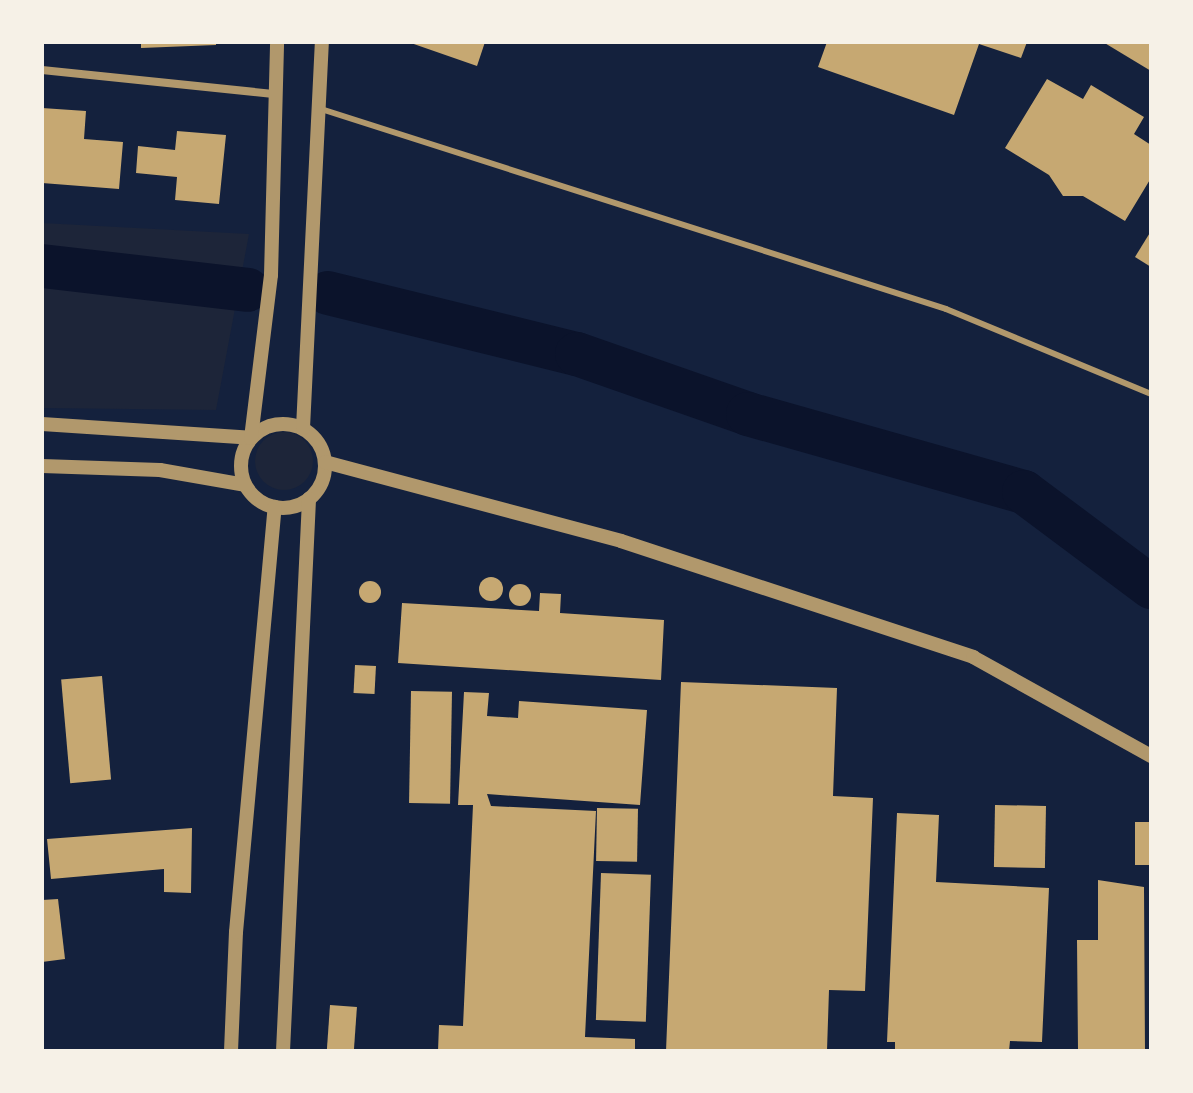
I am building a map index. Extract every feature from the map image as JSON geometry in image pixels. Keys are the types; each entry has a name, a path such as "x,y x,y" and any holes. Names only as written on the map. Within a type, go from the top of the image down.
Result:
{"street":[{"path":"245,485 241,461 251,438 271,275 277,42"},
{"path":"303,428 322,42"},
{"path":"42,70 278,94"},
{"path":"42,424 251,438 275,424 303,428 314,437 325,462 324,476 309,499 283,1051"},
{"path":"325,462 621,541 973,657 1151,756"},
{"path":"42,466 160,470 245,485 275,507 309,499"},
{"path":"231,1051 236,932 275,507"}],"lane":[{"path":"321,109 946,309 1151,394"}],"shaded area":[{"path":"42,223 249,234 216,410 42,408"},
{"path":"284,432 305,440 313,461 305,482 284,490 263,482 255,461 263,440"}],"building":[{"path":"141,42 216,42 216,45 141,48"},
{"path":"408,42 485,42 477,66"},
{"path":"827,42 1027,42 1021,58 979,44 954,115 818,67"},
{"path":"1103,42 1151,42 1151,71"},
{"path":"1047,79 1083,99 1091,85 1144,117 1134,134 1151,145 1151,178 1125,221 1083,196 1063,196 1049,175 1005,148"},
{"path":"42,108 86,111 84,139 123,142 119,189 42,183"},
{"path":"177,131 226,135 219,204 175,200 177,177 136,173 138,146 175,150"},
{"path":"1151,231 1151,267 1135,257"},
{"path":"491,577 502,584 503,589 496,600 491,601 480,594 479,589 486,578"},
{"path":"370,581 378,584 381,592 378,600 370,603 362,600 359,592 362,584"},
{"path":"520,584 528,587 531,595 528,603 520,606 512,603 509,595 512,587"},
{"path":"540,593 561,594 560,613 664,620 661,680 398,663 402,603 539,611"},
{"path":"355,665 376,666 375,694 354,693"},
{"path":"102,676 111,780 70,783 61,680"},
{"path":"681,682 837,688 833,796 873,798 865,991 829,990 827,1051 666,1051"},
{"path":"411,691 452,692 450,804 409,803"},
{"path":"464,692 489,693 487,716 518,718 519,701 647,710 640,805 487,794 491,806 596,811 585,1037 635,1039 635,1051 438,1051 439,1025 463,1026 473,805 458,805"},
{"path":"995,805 1046,806 1045,868 994,867"},
{"path":"597,808 638,809 637,862 596,861"},
{"path":"897,813 939,815 936,882 1049,888 1042,1042 1010,1041 1009,1051 895,1051 895,1042 887,1042"},
{"path":"1135,822 1151,822 1151,865 1135,865"},
{"path":"192,828 191,893 164,892 164,869 51,879 47,839"},
{"path":"601,873 651,875 646,1022 596,1020"},
{"path":"1098,880 1144,887 1145,1051 1078,1051 1077,940 1098,940"},
{"path":"58,899 65,959 42,962 42,900"},
{"path":"330,1005 357,1007 354,1051 327,1051"}],"waterway":[{"path":"42,266 248,290"},
{"path":"328,293 577,354 748,414 1024,492 1151,587"}]}
